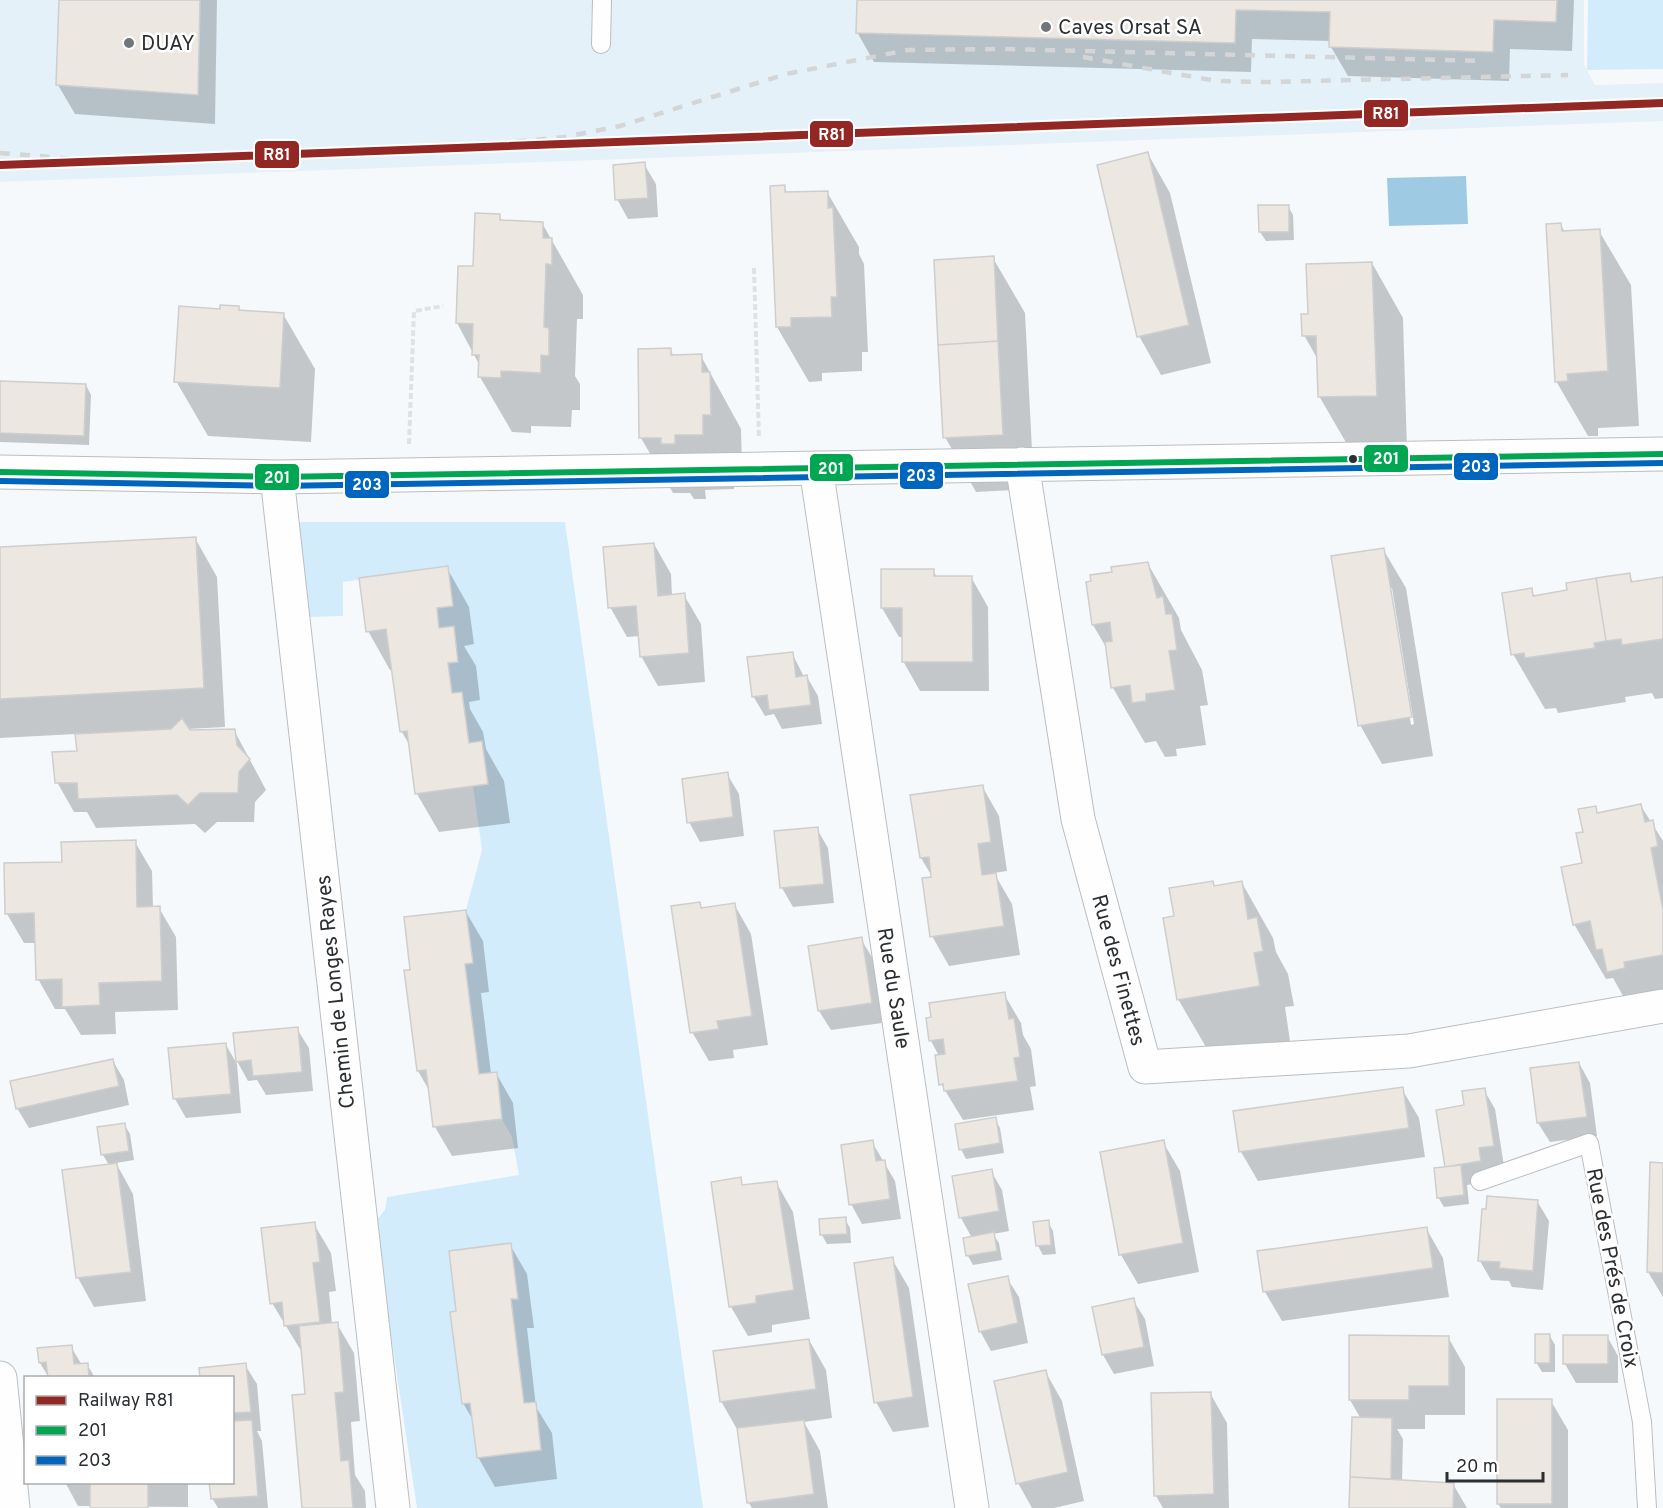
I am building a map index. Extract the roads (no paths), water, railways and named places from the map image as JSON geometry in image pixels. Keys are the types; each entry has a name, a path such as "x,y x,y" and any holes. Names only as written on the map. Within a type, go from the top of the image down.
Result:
{"street":[{"path":"0,472 276,477 1663,454"},
{"name":"Rue des Finettes","path":"1022,464 1078,819 1145,1067 1409,1051 1663,1006"},
{"name":"Rue du Saule","path":"816,468 972,1508"},
{"name":"Chemin de Longes Rayes","path":"276,477 393,1508"},
{"path":"0,1378 14,1508"}],"lane":[{"path":"601,44 602,0"},
{"name":"Rue des Prés de Croix","path":"1480,1180 1590,1143 1642,1422 1647,1508"}],"railway":[{"path":"457,147 565,137 620,126 786,74 908,50 1006,49 1483,61"},
{"path":"1083,57 1216,81 1267,82 1568,75"},
{"path":"0,153 77,159 141,159"}],"rail line":[{"name":"R81","path":"0,165 1663,103"}],"place":[{"name":"Caves Orsat SA","path":"1046,27"},
{"name":"DUAY","path":"129,43"}]}
